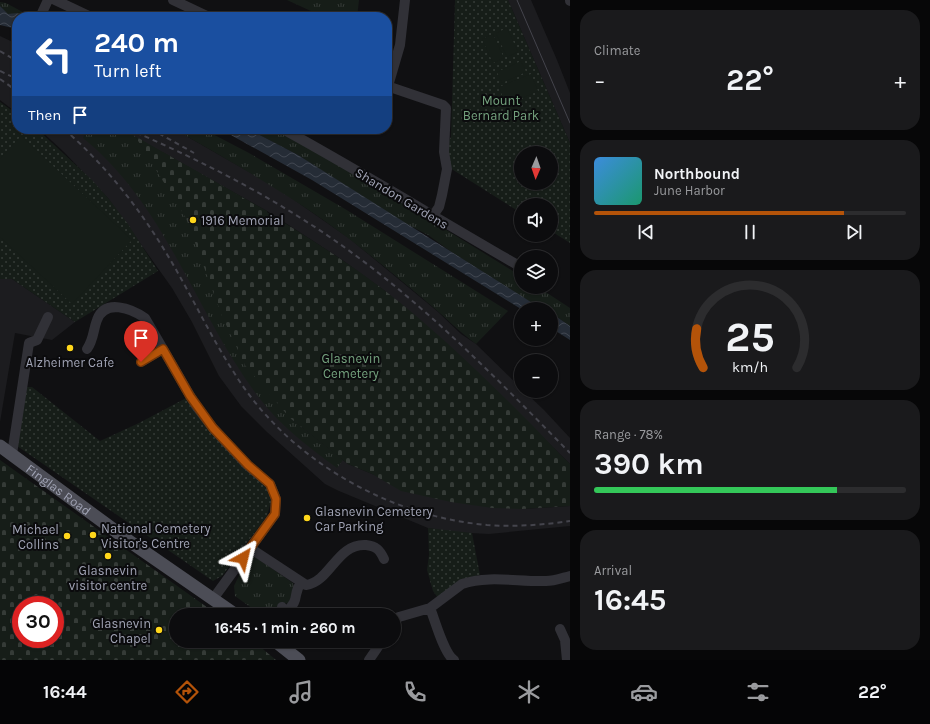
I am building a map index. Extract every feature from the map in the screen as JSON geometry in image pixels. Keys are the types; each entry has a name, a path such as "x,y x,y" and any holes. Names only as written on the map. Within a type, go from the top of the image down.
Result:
{"main road":[{"name":"Finglas Road","path":"0,446 123,537 226,608"},
{"path":"274,648 287,660"},
{"path":"284,648 299,660"}],"street":[{"path":"42,12 48,0"},
{"path":"55,0 80,12"},
{"path":"173,0 198,12"},
{"path":"392,70 400,45 405,0"},
{"path":"392,88 443,105 446,108 444,152 447,169 439,207 432,216"},
{"name":"Shandon Gardens","path":"291,134 357,170 432,216 514,263"},
{"path":"87,349 93,340 97,320 101,313 110,307 134,310 145,318 190,396 213,428 248,465 270,484 274,492 277,506 275,514 213,599"},
{"path":"12,454 30,343 38,340 48,317"},
{"path":"141,362 163,349"},
{"path":"250,548 301,583 313,584 339,557 360,545 372,546 379,550 384,559"},
{"path":"401,616 430,608 462,584 468,582 484,579 548,581 570,576"},
{"path":"282,607 286,612 293,606 296,602 298,587 301,583"},
{"path":"430,608 445,650 449,657 454,660"},
{"path":"560,629 565,640 567,660"},
{"path":"369,660 377,648"}],"shaded area":[{"path":"508,0 531,0 570,93 570,143"},
{"path":"0,36 12,42 12,109 0,100"},
{"path":"44,134 183,134 277,188 350,239 437,311 461,334 476,344 514,381 514,398 531,398 544,410 570,438 570,464 456,352 385,291 341,259 267,211 135,137 290,418 348,464 372,474 522,509 570,506 570,526 489,534 451,532 428,528 325,484 267,432 241,406 219,376 192,322 172,288 108,198"},
{"path":"0,279 12,279 75,322 52,340 15,333 0,422"}],"green space":[{"path":"287,0 359,0 358,12 313,12"},
{"name":"Mount Bernard Park","path":"455,0 508,0 570,143 570,243 558,235 558,198 514,198 514,209 450,168 448,143 451,137"},
{"path":"0,2 6,3 23,12 12,12 12,14 8,15 0,6"},
{"path":"507,28 518,52 507,57 496,33"},
{"path":"493,34 504,58 493,63 482,39"},
{"path":"521,61 526,72 502,83 497,72"},
{"path":"531,74 538,91 506,105 499,87"},
{"path":"0,102 12,110 12,134 42,134 92,180 128,224 158,271 75,322 12,279 0,279"},
{"path":"84,134 129,134 135,136 146,153 163,152 267,211 290,418 343,460 337,468 304,443 265,406 235,363 158,227 136,195 112,165 83,138"},
{"path":"183,134 213,134 249,153 345,209 508,311 476,344 393,274 331,225 220,155"},
{"path":"258,134 283,134 354,173 514,272 514,291 453,253 428,235 399,220 298,155"},
{"path":"21,136 132,240 72,304 0,237 0,159"},
{"name":"Glasnevin Cemetery","path":"135,136 293,228 354,268 422,321 495,388 570,464 570,506 522,509 492,508 451,502 401,491 372,474 348,464 290,418 245,365 222,316 186,218"},
{"path":"518,294 549,294 570,308 570,326 558,318 558,302 531,302"},
{"path":"26,387 32,387 100,441 139,423 190,396 270,484 277,506 270,505 267,516 222,576 213,581 17,446"},
{"path":"0,460 208,608 169,608 169,648 261,648 276,660 0,660"},
{"path":"428,528 472,533 480,575 463,579 438,598 433,591 427,570 429,555"},
{"path":"255,557 293,583 294,587 290,604 284,603 284,608 251,608 235,596 234,586 246,561"}],"water":[{"path":"0,6 8,14 12,13 12,28 0,25"},
{"path":"229,134 258,134 298,155 514,291 514,294 518,294 531,302 514,302 514,305 312,180"},
{"path":"558,318 570,326 570,340 558,332"}],"tram line":[{"path":"517,0 570,123"}],"railway":[{"path":"0,51 12,58"},
{"path":"0,71 12,77"},
{"path":"0,79 12,87"},
{"path":"70,134 93,156 143,217 174,266 233,371 255,402 281,430 310,456 342,477 376,495 412,509 449,519 487,525 508,526 539,525 570,521"},
{"path":"139,134 191,157 252,189 311,224 367,264 394,285 446,331 570,453"},
{"path":"160,134 194,153"}],"place":[{"name":"1916 Memorial","path":"193,220"},
{"name":"Alzheimer Cafe","path":"70,348"},
{"name":"Glasnevin Cemetery Car Parking","path":"307,518"},
{"name":"National Cemetery Visitor's Centre","path":"93,535"},
{"name":"Michael Collins","path":"67,536"},
{"name":"Glasnevin visitor centre","path":"108,556"},
{"name":"Glasnevin Chapel","path":"159,630"}],"route":[{"path":"141,362 163,349 175,373 196,406 213,428 248,465 270,484 276,499 277,506 275,514 243,558"}]}
